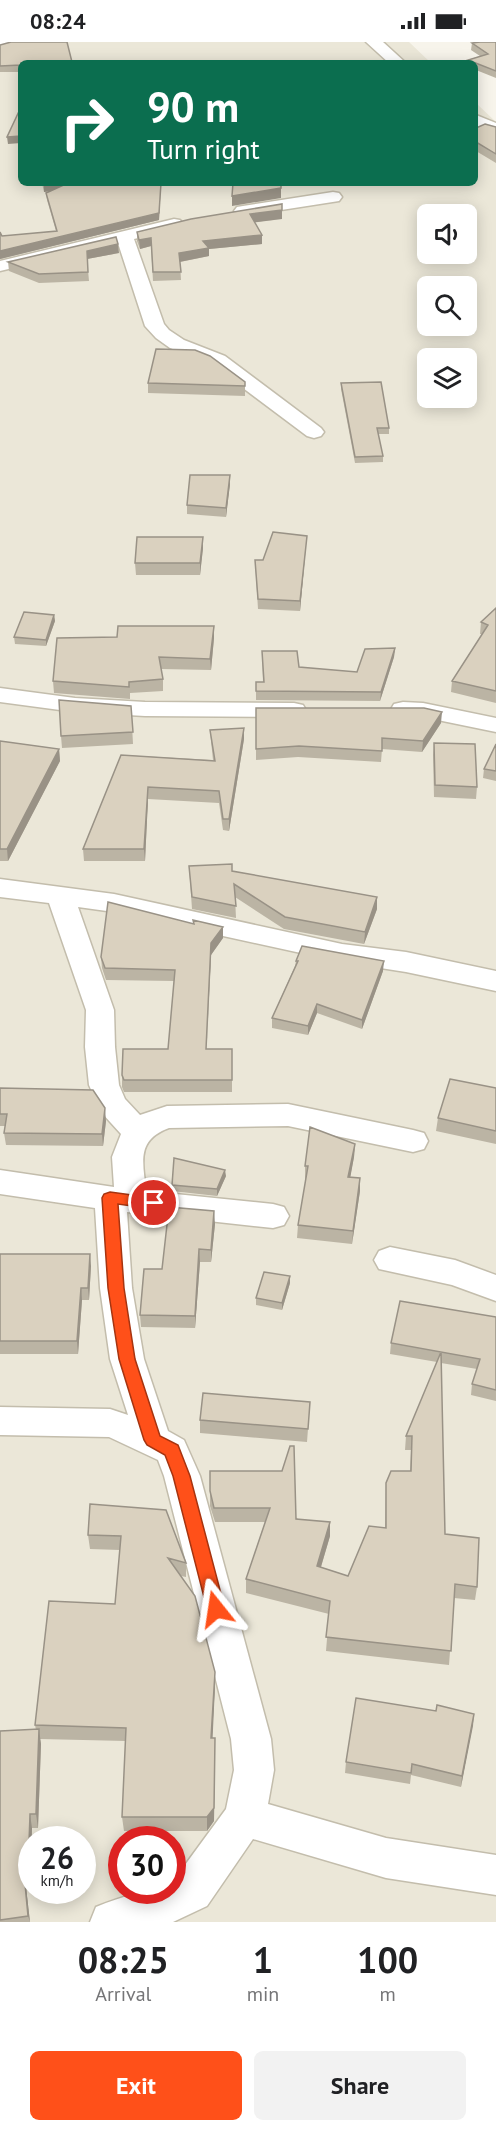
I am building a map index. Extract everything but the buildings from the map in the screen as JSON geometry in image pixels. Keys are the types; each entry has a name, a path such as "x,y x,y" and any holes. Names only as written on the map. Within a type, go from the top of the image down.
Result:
{"street":[{"path":"0,44 11,42"},
{"path":"374,42 395,60"},
{"path":"478,121 496,129"},
{"path":"228,213 333,197"},
{"path":"0,266 125,238 191,220"},
{"path":"125,238 155,326 163,336 174,344 197,350 216,359 261,389 314,432"},
{"path":"0,695 75,705 145,708 320,709"},
{"path":"384,709 423,710 496,725"},
{"path":"0,888 114,903 342,953 406,962 496,981"},
{"path":"61,897 72,935 100,1010 99,1047 104,1085 112,1104 137,1132"},
{"path":"153,1440 127,1359 116,1288 120,1199 127,1156 137,1132 147,1124 167,1117 288,1115 413,1141"},
{"path":"0,1182 120,1199 273,1216"},
{"path":"390,1260 455,1273 496,1288"},
{"path":"0,1421 110,1423 172,1450 182,1476 251,1739 254,1770 245,1817 192,1891 159,1907 111,1922"},
{"path":"245,1817 386,1858 496,1875"}],"shaded area":[{"path":"0,42 409,42 428,60 18,60 18,186 478,186 478,105 496,122 496,1922 0,1922"}],"route":[{"path":"154,1203 110,1198 116,1288 127,1359 153,1440 172,1450 182,1476 216,1609"}]}
